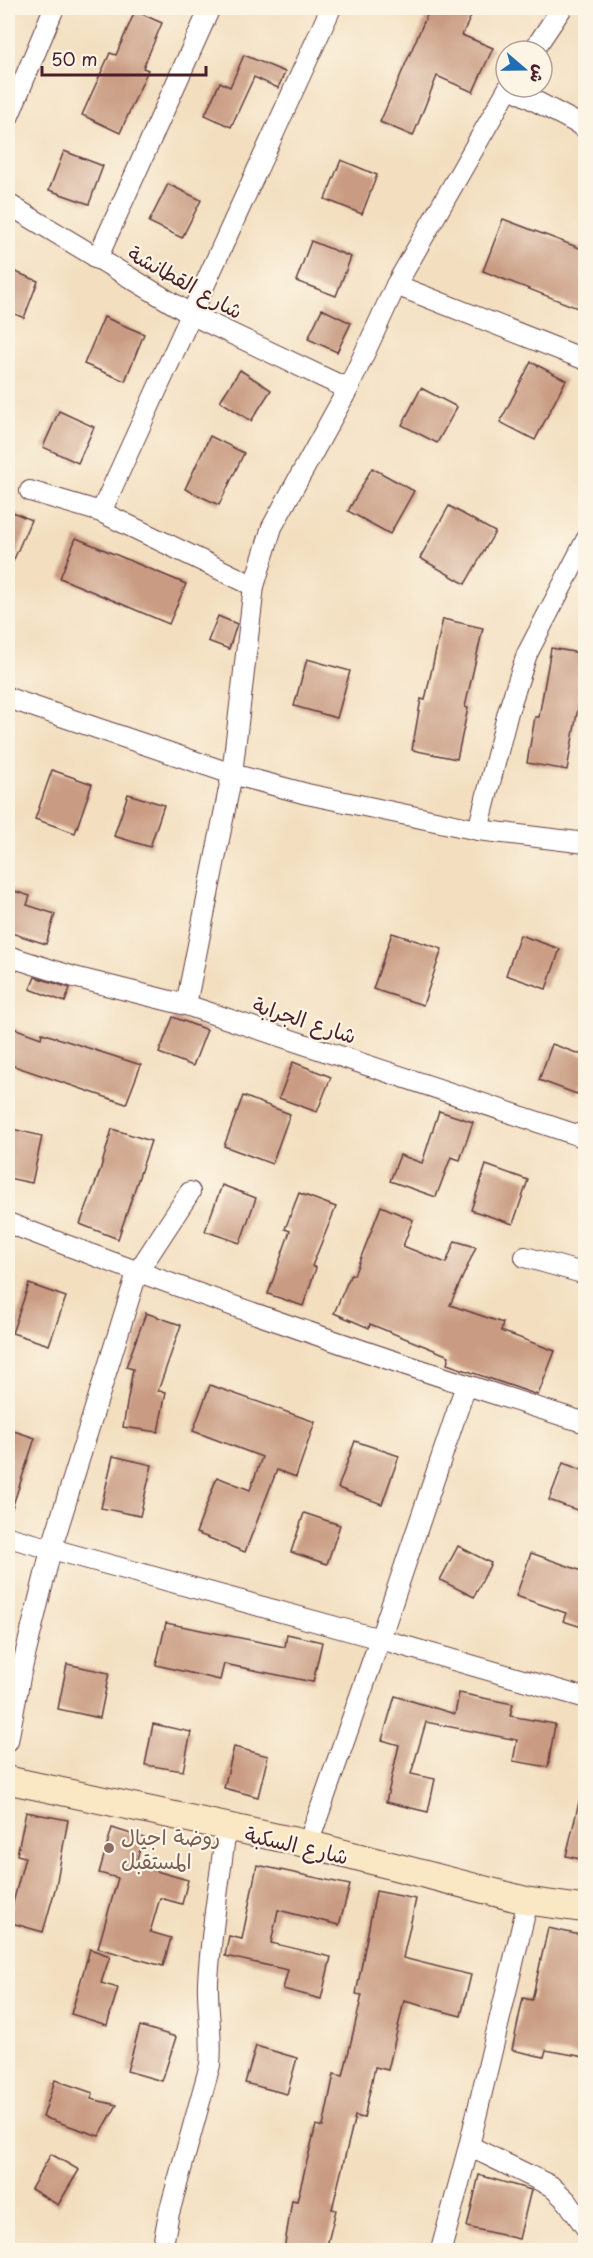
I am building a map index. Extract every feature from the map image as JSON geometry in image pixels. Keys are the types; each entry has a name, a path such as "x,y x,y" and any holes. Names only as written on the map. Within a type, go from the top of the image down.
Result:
{"main road":[{"name":"شارع السكبة","path":"8,1780 308,1844 528,1901 585,1909"}],"street":[{"path":"8,118 54,8"},
{"path":"97,259 210,8"},
{"path":"100,512 331,8"},
{"path":"541,39 562,8"},
{"path":"186,1005 232,774 254,586 272,527 348,389 396,285 509,87 585,128"},
{"name":"شارع القطانشة","path":"8,204 192,315 348,389"},
{"path":"396,285 585,360"},
{"path":"30,491 100,512 254,586"},
{"path":"478,830 508,711 527,654 585,540"},
{"path":"8,698 232,774 307,794 478,830 585,843"},
{"name":"شارع الجرابة","path":"8,956 74,977 186,1005 585,1138"},
{"path":"8,1741 14,1671 136,1273 190,1192"},
{"path":"8,1223 136,1273 585,1423"},
{"path":"525,1257 585,1274"},
{"path":"308,1844 466,1385"},
{"path":"8,1537 380,1638 585,1698"},
{"path":"162,2250 169,2213 210,2065 212,2043 208,1989 209,1962 226,1828"},
{"path":"441,2250 469,2146 528,1901"},
{"path":"469,2146 551,2186 567,2201 585,2228"}],"building":[{"path":"430,8 475,8 462,35 493,48 473,92 437,76 413,136 380,122"},
{"path":"135,11 162,23 143,68 148,70 120,133 82,115 110,53 116,55"},
{"path":"244,55 285,72 278,88 254,77 231,127 205,115 220,82 230,87"},
{"path":"64,151 103,166 89,204 49,190"},
{"path":"341,160 377,175 362,214 325,199"},
{"path":"168,184 201,200 182,238 149,222"},
{"path":"503,219 585,250 585,311 483,271"},
{"path":"311,241 351,257 336,296 296,281"},
{"path":"8,269 38,281 24,318 8,311"},
{"path":"322,309 351,323 337,352 308,339"},
{"path":"104,317 144,334 125,381 84,364"},
{"path":"531,362 566,380 535,440 500,422"},
{"path":"240,370 271,390 251,421 220,401"},
{"path":"421,388 457,407 437,443 402,425"},
{"path":"59,411 94,427 78,463 43,447"},
{"path":"210,436 244,453 219,505 185,489"},
{"path":"372,468 414,491 390,534 348,511"},
{"path":"449,506 495,532 465,584 420,558"},
{"path":"8,510 31,520 8,573"},
{"path":"76,538 186,584 169,624 60,578"},
{"path":"218,616 237,624 229,649 208,641"},
{"path":"443,619 483,628 465,707 468,708 457,759 412,750 421,699 425,700"},
{"path":"551,648 585,654 585,703 579,702 567,770 527,763 535,717 539,717"},
{"path":"307,659 350,671 337,718 294,706"},
{"path":"52,770 92,784 75,833 35,819"},
{"path":"128,794 164,805 150,847 114,836"},
{"path":"8,889 30,896 27,905 55,914 46,944 8,932"},
{"path":"392,933 442,949 423,1005 373,989"},
{"path":"520,935 560,949 546,989 506,975"},
{"path":"35,977 70,988 65,1002 30,989"},
{"path":"173,1017 207,1030 193,1066 159,1053"},
{"path":"8,1026 41,1038 42,1033 141,1065 126,1104 8,1064"},
{"path":"552,1044 585,1056 585,1073 577,1094 539,1080"},
{"path":"293,1062 331,1077 317,1112 279,1098"},
{"path":"243,1096 290,1114 272,1164 224,1146"},
{"path":"439,1111 473,1122 460,1160 451,1157 436,1197 390,1181 400,1155 422,1163"},
{"path":"8,1128 42,1136 32,1183 8,1178"},
{"path":"112,1129 151,1141 118,1239 80,1224 100,1171"},
{"path":"486,1165 528,1180 513,1224 471,1210"},
{"path":"222,1185 256,1198 240,1243 205,1231"},
{"path":"299,1193 336,1207 312,1266 316,1268 303,1306 268,1294 290,1231 285,1229"},
{"path":"381,1206 413,1220 403,1246 446,1263 455,1241 476,1247 450,1305 503,1323 501,1331 555,1351 538,1395 447,1364 449,1356 370,1324 369,1328 334,1313 351,1274 354,1275"},
{"path":"29,1284 66,1297 49,1345 12,1333"},
{"path":"146,1313 181,1325 158,1391 166,1392 158,1432 123,1427 133,1369 126,1367"},
{"path":"210,1385 315,1422 296,1477 277,1470 245,1552 196,1533 217,1477 250,1490 262,1457 193,1431"},
{"path":"8,1429 35,1438 11,1511 8,1510"},
{"path":"355,1441 399,1456 382,1504 338,1488"},
{"path":"113,1456 152,1465 140,1516 101,1508"},
{"path":"563,1463 585,1471 585,1513 549,1500"},
{"path":"304,1513 340,1525 327,1564 291,1552"},
{"path":"458,1546 491,1563 474,1597 440,1580"},
{"path":"531,1553 585,1572 585,1628 563,1621 566,1613 516,1596"},
{"path":"166,1623 285,1647 287,1634 322,1642 313,1682 224,1664 220,1680 156,1665"},
{"path":"67,1664 109,1673 100,1718 58,1709"},
{"path":"459,1693 513,1704 510,1716 555,1724 548,1767 513,1761 517,1740 426,1722 411,1774 435,1779 428,1812 386,1802 399,1745 382,1740 395,1696 455,1714"},
{"path":"153,1724 191,1732 183,1771 145,1765"},
{"path":"234,1747 268,1756 258,1797 224,1788"},
{"path":"579,1802 585,1803 585,1860 566,1856"},
{"path":"26,1812 68,1820 56,1886 43,1932 8,1922 25,1857 17,1855"},
{"path":"112,1828 144,1838 135,1865 188,1880 182,1904 160,1898 150,1932 171,1938 163,1966 98,1948 118,1878 99,1873"},
{"path":"257,1865 350,1885 339,1925 278,1910 271,1943 331,1957 321,1999 283,1989 288,1970 225,1956 229,1936 242,1939"},
{"path":"376,1891 416,1899 403,1958 471,1975 461,2016 404,2001 388,2070 375,2067 364,2118 355,2116 332,2209 336,2210 326,2250 284,2250 292,2200 297,2201 316,2125 323,2127 334,2074 343,2076 362,1995 356,1994"},
{"path":"548,1928 585,1936 585,1982 579,2011 585,2013 585,2057 546,2050 544,2057 512,2050 523,1998 532,2000"},
{"path":"90,1949 110,1956 101,1983 118,1988 107,2025 71,2014"},
{"path":"140,2026 176,2037 162,2081 127,2071"},
{"path":"256,2046 297,2058 287,2094 245,2083"},
{"path":"55,2080 93,2093 91,2099 117,2105 99,2136 43,2117"},
{"path":"51,2154 79,2170 58,2205 31,2189"},
{"path":"479,2175 531,2190 519,2239 467,2227"}],"place":[{"name":"روضة اجيال المستقبل","path":"109,1848"}]}
